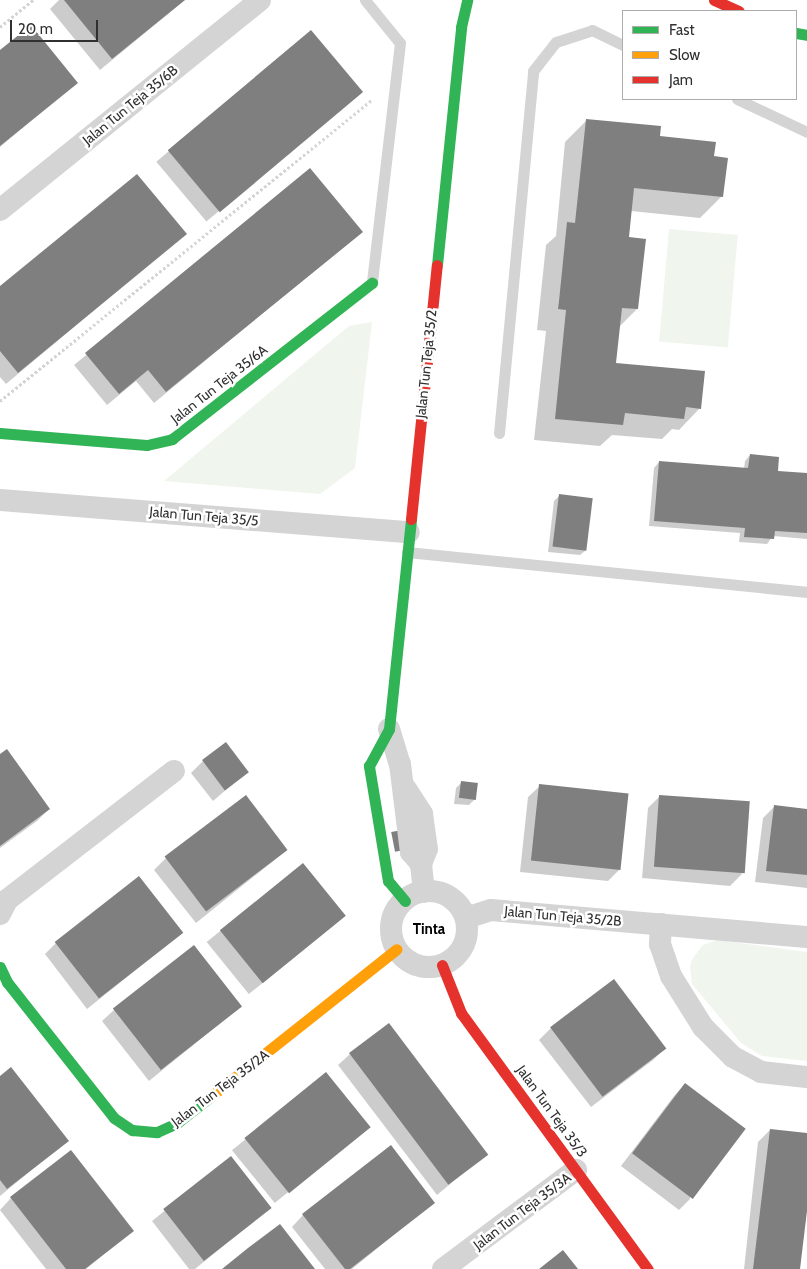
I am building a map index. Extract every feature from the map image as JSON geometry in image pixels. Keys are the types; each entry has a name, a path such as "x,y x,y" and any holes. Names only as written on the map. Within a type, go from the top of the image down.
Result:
{"street":[{"name":"Jalan Tun Teja 35/6B","path":"0,210 260,0"},
{"name":"Jalan Tun Teja 35/2","path":"389,729 400,764 411,852 421,864 415,896 388,881 369,766 389,729 461,27 467,0"},
{"path":"714,0 737,10"},
{"name":"Jalan Tun Teja 35/6A","path":"0,432 147,445 172,439 372,283"},
{"name":"Jalan Tun Teja 35/5","path":"0,500 408,542"},
{"path":"0,914 7,900 174,771"},
{"path":"443,894 453,899 461,908 466,918 467,934 462,950 454,958 442,965 423,967 413,964 403,958 396,949 391,926 394,915 415,896 443,894"},
{"name":"Jalan Tun Teja 35/2B","path":"466,918 491,910 807,937"},
{"path":"660,924 660,944 671,976 703,1027 733,1057 761,1072 807,1077"},
{"name":"Jalan Tun Teja 35/2A","path":"0,966 7,982 114,1118 132,1130 158,1132 177,1123 396,949"},
{"name":"Jalan Tun Teja 35/3","path":"442,965 460,1012 648,1269"},
{"name":"Jalan Tun Teja 35/3A","path":"443,1269 576,1170"}],"lane":[{"path":"365,0 400,43 372,283"},
{"path":"499,433 533,71 556,42 592,30 622,45"},
{"path":"739,100 807,132"},
{"path":"408,542 807,592"}],"path":[{"path":"0,27 34,0"},
{"path":"0,401 395,80"}],"shaded area":[{"path":"669,229 738,235 728,348 659,342"},
{"path":"372,322 355,468 320,494 164,481 349,326"},
{"path":"718,940 807,952 807,1061 762,1056 741,1043 692,984 690,966 693,958 703,945"}],"building":[{"path":"64,0 185,0 112,59"},
{"path":"31,25 78,83 0,146 0,50"},
{"path":"311,30 363,92 220,212 168,150"},
{"path":"586,119 661,126 660,136 716,142 714,156 728,158 723,197 634,188 629,237 646,239 638,309 622,308 616,363 705,371 701,409 686,407 684,419 625,413 623,425 555,419 566,310 558,309 567,222 575,223"},
{"path":"310,168 363,232 166,392 148,370 119,394 85,353"},
{"path":"137,174 187,234 18,373 0,351 0,286"},
{"path":"750,454 779,457 778,471 807,473 807,533 775,531 774,539 744,537 745,528 654,521 659,461 748,468"},
{"path":"559,494 593,498 586,551 553,547"},
{"path":"226,742 249,772 225,790 202,760"},
{"path":"7,749 50,809 0,846 0,754"},
{"path":"461,781 478,783 476,800 459,798"},
{"path":"539,784 629,793 620,870 531,861"},
{"path":"246,795 288,850 206,911 165,856"},
{"path":"659,795 750,801 745,873 654,867"},
{"path":"774,805 807,809 807,875 766,871"},
{"path":"402,830 406,850 395,852 391,832"},
{"path":"303,863 346,916 263,983 220,930"},
{"path":"139,876 183,933 99,999 55,942"},
{"path":"194,945 242,1006 161,1070 113,1008"},
{"path":"614,979 666,1048 602,1097 550,1027"},
{"path":"389,1023 488,1155 448,1185 349,1053"},
{"path":"11,1067 69,1141 7,1189 0,1180 0,1076"},
{"path":"326,1072 371,1127 289,1193 244,1138"},
{"path":"685,1083 746,1129 693,1199 632,1153"},
{"path":"770,1129 807,1133 807,1211 800,1269 753,1269"},
{"path":"391,1145 435,1203 350,1269 345,1269 302,1214"},
{"path":"71,1150 134,1231 85,1269 66,1269 10,1197"},
{"path":"231,1156 272,1208 204,1261 163,1209"},
{"path":"280,1224 315,1269 222,1269 248,1248"},
{"path":"563,1250 578,1269 539,1269"}],"traffic: fast":[{"path":"437,265 461,27 467,0"},
{"path":"797,33 807,35"},
{"path":"0,433 147,445 172,439 372,283"},
{"path":"405,901 388,881 369,766 389,729 411,519"},
{"path":"0,967 7,982 114,1118 132,1130 157,1132 177,1123 210,1097"}],"traffic: slow":[{"path":"210,1097 397,949"}],"traffic: jam":[{"path":"714,0 737,10"},
{"path":"411,519 437,265"},
{"path":"442,965 461,1013 648,1269"}],"district":[{"name":"Tinta","path":"429,930"}]}
